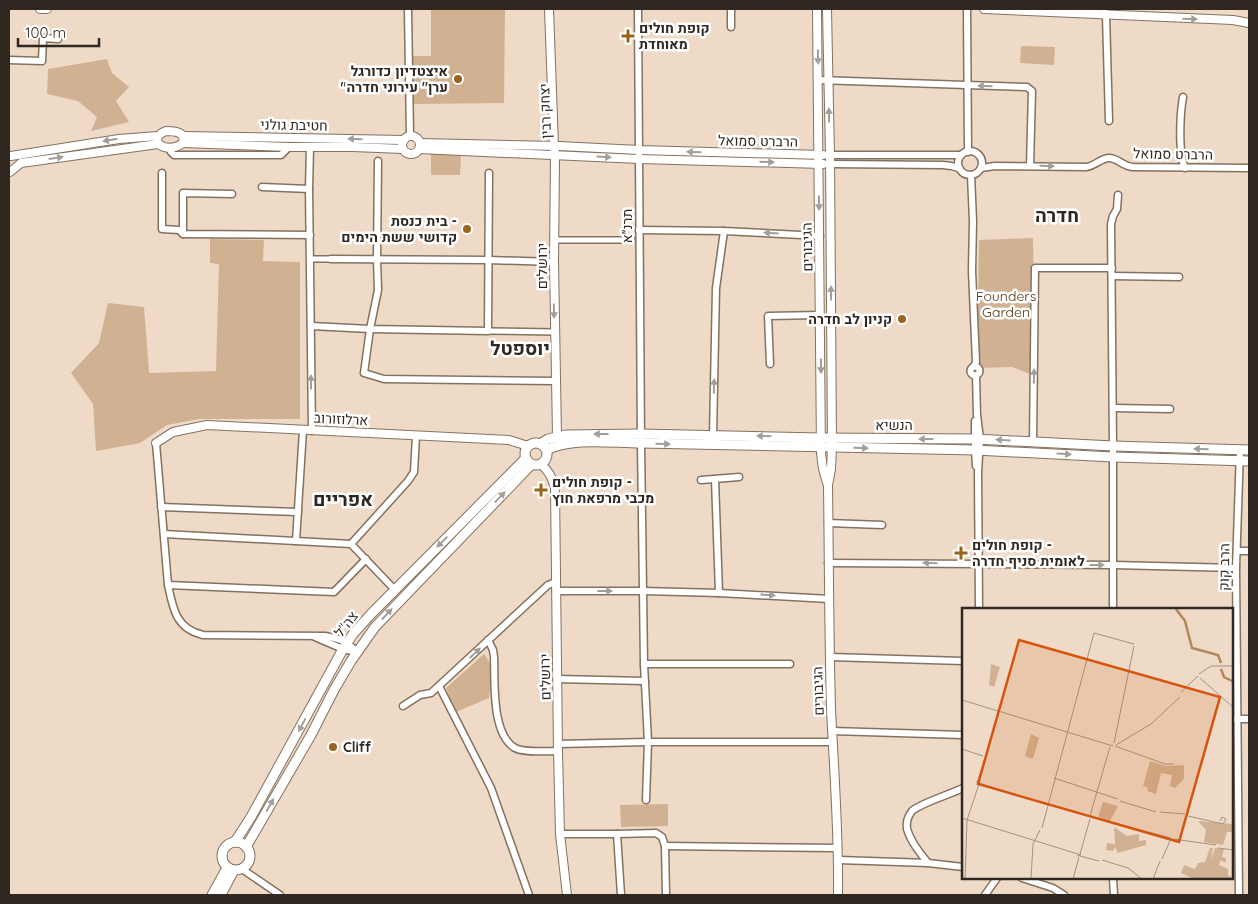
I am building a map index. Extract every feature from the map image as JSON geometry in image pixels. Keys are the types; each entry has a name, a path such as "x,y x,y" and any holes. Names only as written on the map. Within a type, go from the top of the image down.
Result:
{"main road":[{"name":"הנשיא","path":"543,447 548,439 557,436 584,434 641,438 821,442"},
{"name":"הנשיא","path":"543,447 641,438 712,435 1113,457 1245,461"},
{"name":"הנשיא","path":"832,443 978,439 1245,450"},
{"path":"534,443 543,447 545,460 532,462 525,452 528,446 534,443"},
{"name":"צה\"ל","path":"235,842 276,773 345,646 371,614 395,590 532,462"},
{"name":"צה\"ל","path":"246,847 357,652 382,620 532,462"},
{"path":"212,895 235,869 246,866 250,859 246,847 241,843 235,842 229,844 222,852 223,863 235,869"},
{"path":"221,895 235,869"}],"street":[{"path":"40,9 47,9"},
{"path":"408,9 407,138 403,143 403,149 410,154 415,153 420,146"},
{"name":"יצחק רבין","path":"549,9 556,146"},
{"name":"יצחק רבין","path":"554,9 555,155"},
{"name":"תרנ״א","path":"638,9 643,591 648,742 646,800"},
{"path":"731,9 731,27"},
{"name":"הגיבורים","path":"817,9 821,442 823,469 828,485"},
{"name":"הגיבורים","path":"827,9 832,443 828,485 828,562 832,730 839,860 838,895"},
{"path":"965,153 975,152 980,158 982,165 978,172 971,175 964,174 959,168 958,161 965,153 967,9"},
{"path":"984,9 1106,11 1233,20 1249,23"},
{"path":"1106,11 1109,121"},
{"path":"9,60 42,61 43,38 58,39"},
{"path":"818,80 1027,87 1032,91 1030,166"},
{"path":"1182,98 1182,157 1185,168"},
{"path":"9,172 21,163 158,140 166,131 180,133 183,140 177,147 169,148 161,146 158,140"},
{"path":"407,138 415,137 420,146"},
{"name":"חטיבת גולני","path":"183,140 407,138"},
{"path":"9,172 14,164 10,155 119,139 158,140"},
{"name":"חטיבת גולני","path":"183,140 289,147 403,149"},
{"path":"420,146 556,146"},
{"path":"420,146 555,155"},
{"name":"הרברט סמואל","path":"556,146 639,154 819,164 942,165 959,168"},
{"name":"חטיבת גולני","path":"169,148 174,155 281,155 289,147"},
{"path":"310,147 312,430"},
{"name":"הרברט סמואל","path":"555,155 965,153"},
{"name":"ירושלים","path":"555,155 554,262 557,436"},
{"name":"הרברט סמואל","path":"981,168 995,166 1086,167 1110,158 1128,166 1249,168"},
{"path":"378,161 378,290 364,373 384,379 556,381"},
{"path":"162,172 162,229 180,230 183,234 310,235"},
{"path":"488,331 489,173"},
{"path":"971,175 973,221 972,271 976,362 971,372 973,375 976,375 977,415 975,428 978,439 976,463 978,472 979,608"},
{"path":"262,187 309,189"},
{"path":"183,234 183,193 232,194"},
{"path":"1113,608 1112,220 1118,195"},
{"path":"640,230 724,231 820,236"},
{"path":"712,435 716,288 724,231"},
{"path":"554,240 632,240"},
{"path":"310,259 554,262"},
{"path":"1033,442 1035,268 1112,268"},
{"path":"1112,276 1179,277"},
{"path":"770,364 768,316 820,315"},
{"path":"311,326 370,329 555,332"},
{"path":"1113,408 1170,408"},
{"name":"ארלוזורוב","path":"156,443 173,432 207,425 509,440 528,446"},
{"path":"296,541 303,430"},
{"path":"351,544 411,477 414,472 416,436"},
{"path":"156,443 168,585 172,604 183,626 193,633 203,635 311,635 334,637 345,646 357,652"},
{"name":"הרב קוק","path":"1239,895 1234,656 1236,550 1245,450"},
{"name":"ירושלים","path":"532,462 546,468 556,488 560,834 567,895"},
{"path":"701,480 739,477"},
{"path":"715,479 719,593"},
{"path":"161,507 298,512"},
{"path":"828,523 882,525"},
{"path":"164,534 351,544 395,590"},
{"path":"1236,550 1249,551"},
{"path":"168,585 334,592 366,559"},
{"path":"828,562 1236,568"},
{"path":"402,706 420,695 431,694 548,585 829,599"},
{"path":"488,640 494,657 496,711 503,734 508,742 521,750 648,742 833,742"},
{"path":"830,657 962,661"},
{"path":"644,664 790,664"},
{"path":"557,679 645,681"},
{"path":"439,686 492,788 529,895"},
{"path":"1234,719 1249,719"},
{"path":"832,730 962,735"},
{"path":"928,863 911,838 907,827 907,819 911,812 918,807 962,788"},
{"path":"560,834 656,833 662,837 666,846 666,895"},
{"path":"618,834 621,895"},
{"path":"666,846 837,848"},
{"path":"839,860 928,863 962,867"},
{"path":"235,869 280,895"},
{"path":"985,895 996,879"},
{"path":"1025,879 1053,888 1064,895"},
{"path":"1113,879 1114,895"}],"green space":[{"name":"איצטדיון כדורגל \"ערן\" עירוני חדרה","path":"431,9 505,9 504,103 412,104 413,56 431,56"},
{"path":"1021,46 1055,47 1054,65 1020,63"},
{"path":"107,59 112,73 129,87 116,101 129,122 91,131 97,117 78,101 47,94 48,69"},
{"path":"431,153 461,154 460,175 431,175"},
{"name":"Founders Garden","path":"1033,238 1035,376 1012,367 977,368 979,240"},
{"path":"210,239 264,240 263,261 300,262 300,419 199,419 167,425 140,443 96,451 93,404 71,373 99,343 108,303 144,307 149,373 216,371 219,264 210,263"},
{"path":"484,654 491,669 489,698 456,712 446,688"},
{"path":"668,804 668,826 621,827 620,805"}],"place":[{"name":"קופת חולים מאוחדת","path":"628,36"},
{"name":"איצטדיון כדורגל \"ערן\" עירוני חדרה","path":"458,79"},
{"name":"בית כנסת - קדושי ששת הימים","path":"467,229"},
{"name":"קניון לב חדרה","path":"902,319"},
{"name":"קופת חולים - מכבי מרפאת חוץ","path":"541,490"},
{"name":"קופת חולים - לאומית סניף חדרה","path":"961,553"},
{"name":"Cliff","path":"333,747"}],"district":[{"name":"חדרה","path":"1057,215"},
{"name":"יוספטל","path":"520,348"},
{"name":"אפריים","path":"343,499"}]}
